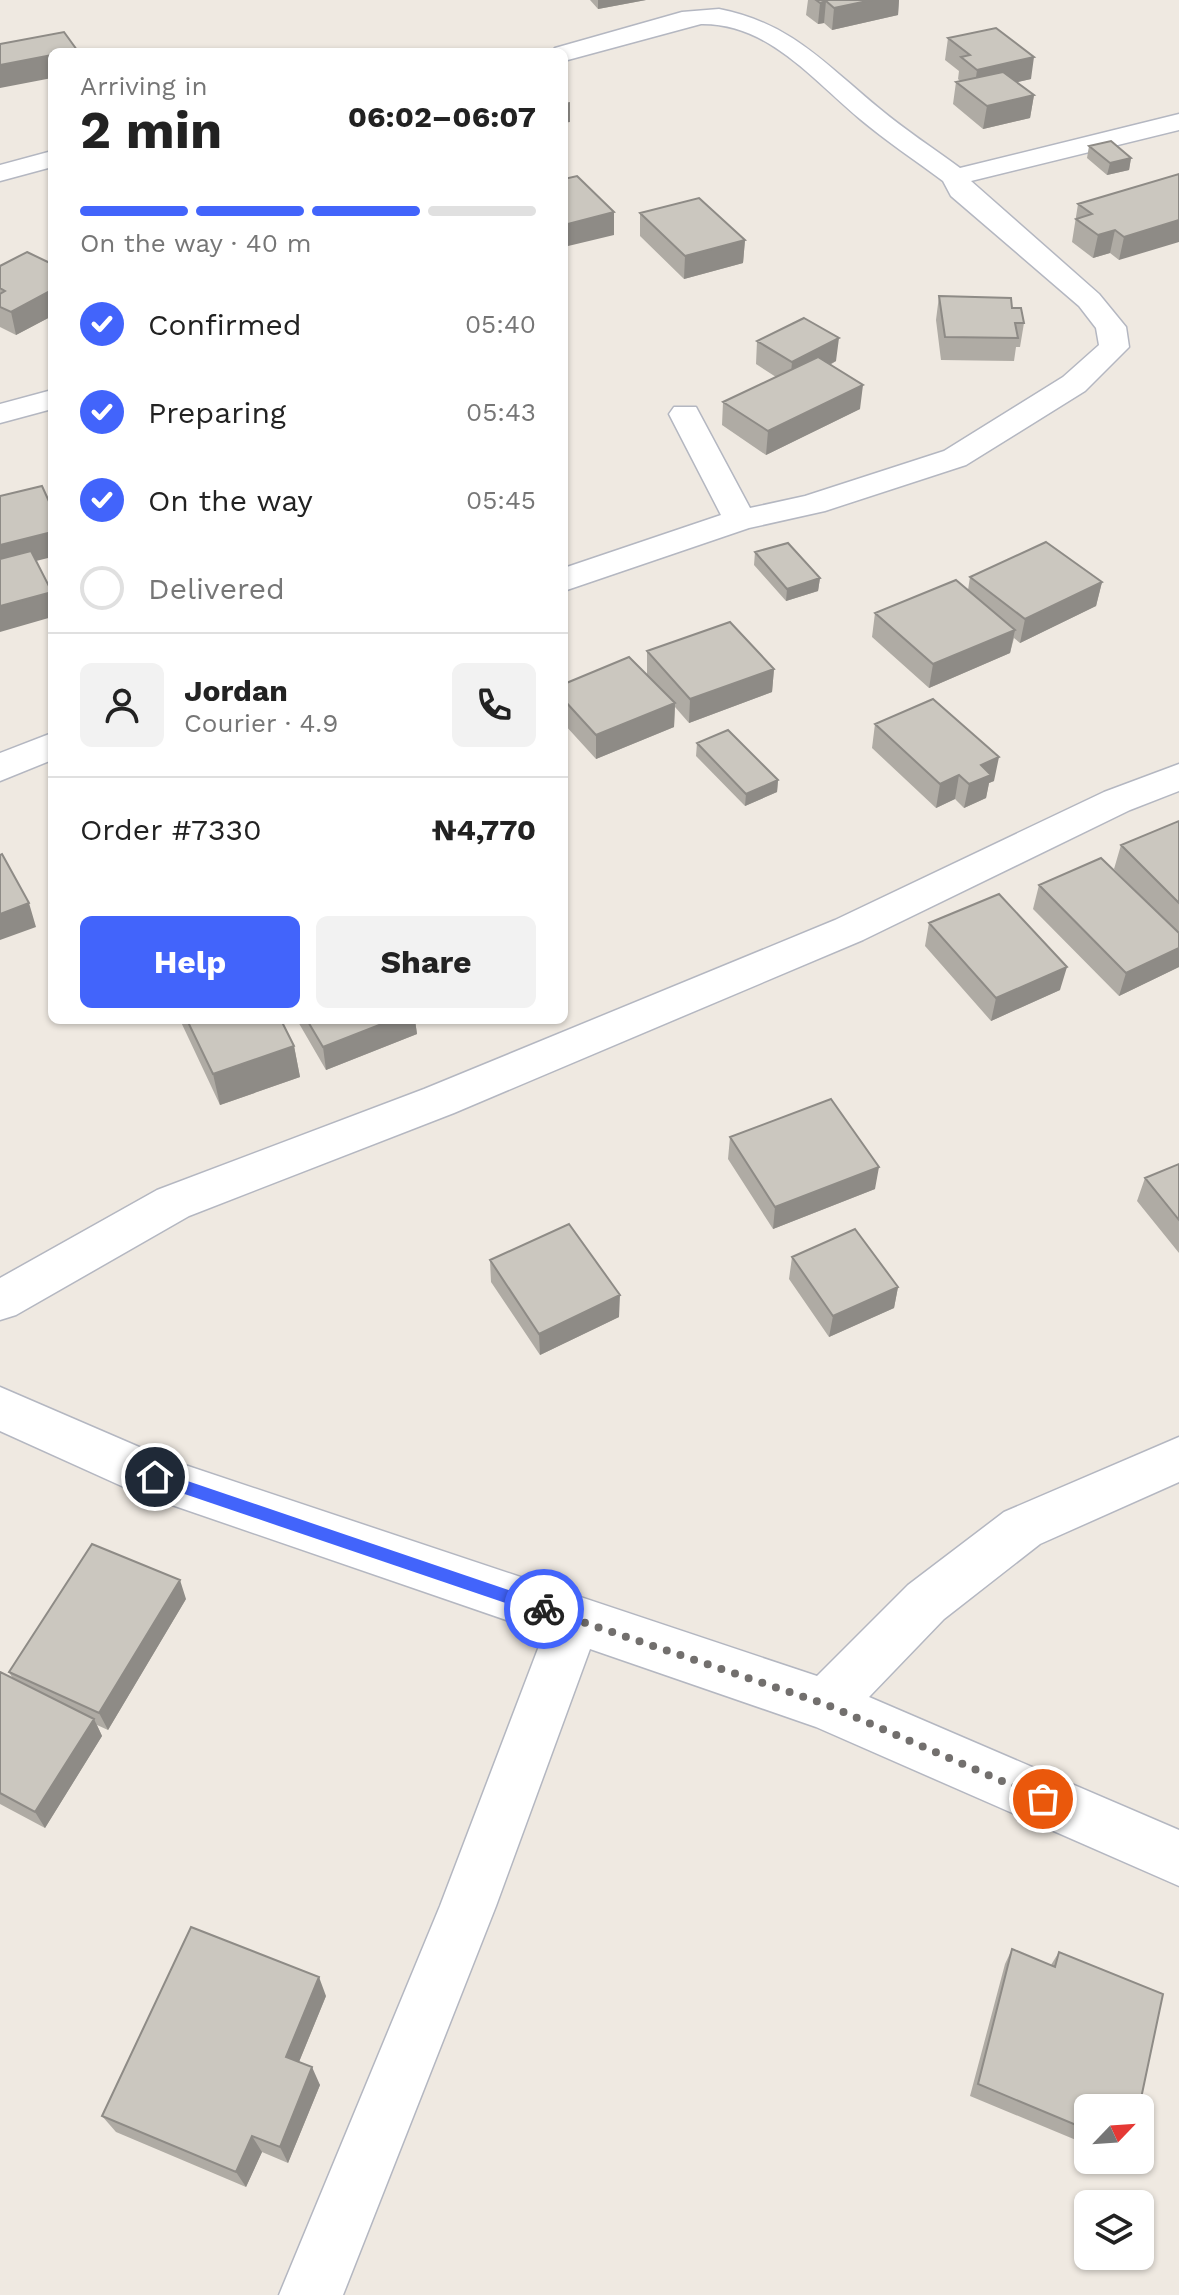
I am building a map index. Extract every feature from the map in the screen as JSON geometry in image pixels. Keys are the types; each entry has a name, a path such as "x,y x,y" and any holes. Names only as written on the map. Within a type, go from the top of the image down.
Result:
{"street":[{"path":"568,52 597,47 682,20 718,16 754,25 779,36 872,116 955,177 961,190 1089,300 1111,327 1114,347 1074,384 955,458 842,495 740,520 568,579"},
{"path":"955,177 1179,122"},
{"path":"0,173 48,160"},
{"path":"0,414 48,400"},
{"path":"685,414 740,520"},
{"path":"0,768 48,747"},
{"path":"0,1301 173,1203 439,1101 835,936 1117,801 1179,777"},
{"path":"0,1408 155,1477 825,1704 1179,1858"},
{"path":"825,1704 926,1602 1022,1528 1179,1459"},
{"path":"311,2295 468,1906 575,1619"}],"building":[{"path":"816,0 872,0 834,8 826,1 820,3"},
{"path":"996,28 1034,57 977,70 961,57 970,55 948,38"},
{"path":"64,32 76,48 48,48 48,56 0,65 0,44"},
{"path":"1003,72 1034,95 987,106 956,82"},
{"path":"1111,141 1131,158 1110,163 1089,146"},
{"path":"1179,174 1179,220 1124,237 1115,230 1098,235 1076,219 1092,214 1078,204"},
{"path":"577,176 614,212 568,224 568,178"},
{"path":"699,198 745,240 685,256 640,213"},
{"path":"27,252 48,262 48,292 11,312 0,307 0,294 5,291 0,288 0,266"},
{"path":"939,296 1011,298 1012,308 1021,308 1024,323 1015,323 1018,338 945,337"},
{"path":"804,318 839,338 792,362 757,341"},
{"path":"818,357 863,385 768,431 723,402"},
{"path":"42,486 48,499 48,533 0,545 0,496"},
{"path":"1046,542 1102,582 1025,619 970,577"},
{"path":"788,543 820,578 787,589 755,552"},
{"path":"31,551 48,584 48,593 0,606 0,559"},
{"path":"956,580 1015,630 933,664 875,613"},
{"path":"730,622 774,669 690,699 647,651"},
{"path":"629,657 675,703 596,735 568,704 568,682"},
{"path":"933,699 999,757 981,765 991,775 969,784 959,775 940,784 875,724"},
{"path":"728,730 778,780 746,794 697,743"},
{"path":"1179,821 1179,903 1121,845"},
{"path":"0,855 29,903 0,914"},
{"path":"1101,858 1179,933 1179,948 1126,973 1039,885"},
{"path":"999,894 1067,967 996,998 929,923"},
{"path":"189,1024 283,1024 294,1046 213,1074"},
{"path":"309,1024 382,1024 323,1047"},
{"path":"831,1099 879,1167 775,1207 730,1137"},
{"path":"1179,1164 1179,1220 1145,1178"},
{"path":"569,1224 620,1295 539,1334 490,1260"},
{"path":"855,1229 898,1287 833,1316 792,1257"},
{"path":"92,1544 180,1580 99,1713 9,1672"},
{"path":"0,1672 94,1719 35,1812 0,1793"},
{"path":"191,1927 319,1977 286,2057 312,2067 280,2147 252,2136 236,2172 102,2116"},
{"path":"1012,1949 1055,1967 1059,1952 1163,1994 1142,2094 1074,2094 1074,2124 978,2084"}],"way so far":[{"path":"544,1609 825,1704 1043,1799"}],"route":[{"path":"155,1477 544,1609"}]}
